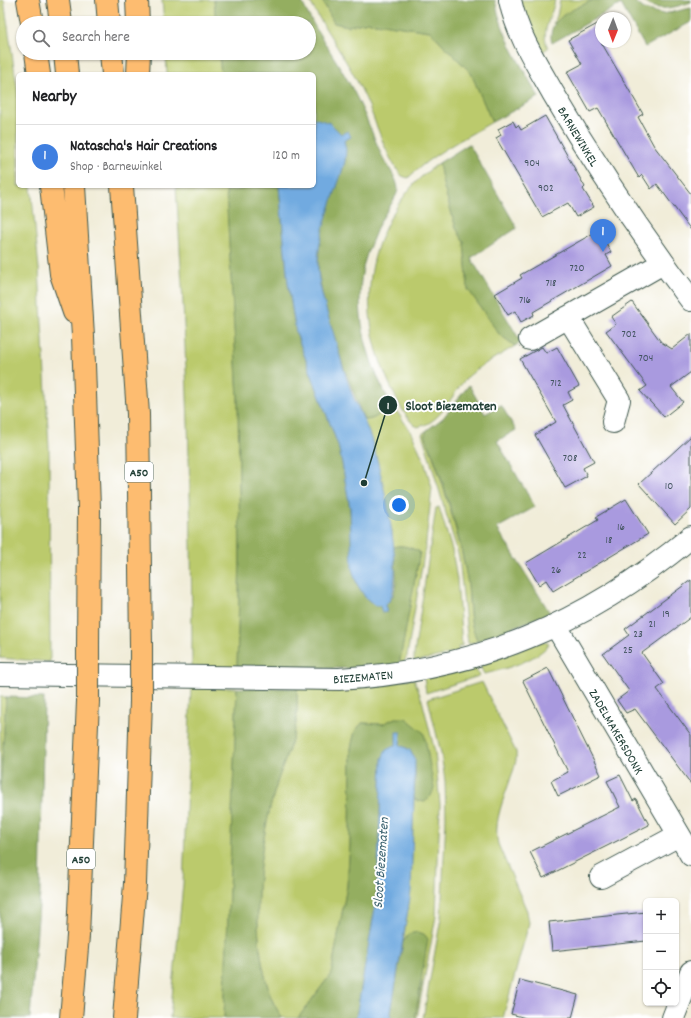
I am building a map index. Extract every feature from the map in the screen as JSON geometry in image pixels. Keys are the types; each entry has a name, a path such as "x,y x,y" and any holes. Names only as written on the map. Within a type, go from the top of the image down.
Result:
{"highway":[{"path":"28,0 31,16"},
{"path":"58,0 60,16"},
{"path":"107,0 108,16"},
{"path":"137,0 138,16"},
{"path":"37,60 39,72"},
{"path":"66,60 67,72"},
{"path":"112,60 113,72"},
{"path":"138,72 139,60"},
{"name":"A50","path":"51,188 61,274 83,336"},
{"name":"A50","path":"71,1018 78,936 88,701 89,508 83,336 74,188"},
{"name":"A50","path":"122,188 138,414 142,646 135,884 124,1018"},
{"name":"A50","path":"131,298 135,188"}],"street":[{"name":"BARNEWINKEL","path":"510,0 514,17 523,38 571,124 620,202 663,263 690,297"},
{"path":"530,339 663,263"},
{"path":"568,317 619,400 613,422"},
{"name":"BIEZEMATEN","path":"0,674 306,679 364,678 411,672 496,650 556,626 616,594 691,537"},
{"name":"ZADELMAKERSDONK","path":"556,626 691,855"},
{"path":"601,877 679,835"},
{"path":"673,1018 691,972"}],"green space":[{"path":"0,0 4,0 16,81 16,188 31,188 39,269 49,447 50,662 0,658"},
{"path":"162,0 214,0 215,16 163,16"},
{"path":"214,0 301,0 309,16 215,16"},
{"path":"309,0 322,0 334,23 348,26 368,22 430,31 471,73 492,122 437,154 408,178 402,176 385,148 357,81"},
{"path":"322,0 495,0 507,39 539,97 492,122 471,73 430,31 368,22 348,26 334,23"},
{"path":"520,0 555,0 547,24 545,36 548,48 542,52 528,27"},
{"path":"560,0 593,0 567,13 553,24 557,16"},
{"path":"593,0 633,0 644,9 663,14 691,8 691,22 645,47 631,22 631,12 625,12 621,4 607,12 595,12 595,19 552,43 551,34 553,27 557,21 570,11"},
{"path":"641,0 691,0 691,2 678,6 659,8 653,7"},
{"path":"316,28 353,90 382,156 396,180 398,189 397,192 378,226 366,256 361,278 361,314 368,350 374,368 389,400 382,412 373,419 364,420 342,363 324,304 318,270 322,229 345,161 344,140 351,137 341,134 316,119 316,72 221,72 220,60 316,60"},
{"path":"166,60 220,60 221,72 167,72"},
{"path":"469,144 517,228 471,258 521,342 515,346 499,334 468,289 464,242 456,228 443,184 439,163"},
{"path":"439,163 443,184 456,228 464,242 468,289 499,334 515,346 475,371 459,387 438,416 424,425 416,427 407,417 399,404 378,353 372,327 369,302 371,277 376,252 385,229 398,206 414,184"},
{"path":"176,188 226,188 238,397 240,557 237,669 192,668 191,547 183,306"},
{"path":"279,188 288,283 296,333 338,445 350,508 354,575 357,584 368,600 376,606 385,605 394,594 396,586 396,570 393,547 404,546 420,552 399,665 370,668 237,669 240,557 238,397 226,191"},
{"path":"469,385 485,414 501,405 516,430 497,441 535,507 497,528 550,613 478,641 472,626 464,560 455,524 438,469 425,435 427,430 443,418"},
{"path":"389,400 411,432 424,461 432,488 426,542 407,656 403,664 399,665 420,552 404,546 393,547 392,531 364,420 373,419 376,417"},
{"path":"427,430 425,435 448,503 466,572 470,616 474,633 478,641 468,644 459,557 422,434"},
{"path":"439,507 452,550 457,580 462,646 458,647 459,652 414,662 436,508"},
{"path":"544,641 549,644 544,650 520,664 484,674 479,664"},
{"path":"474,665 479,676 426,693 424,677"},
{"path":"414,679 422,700 435,752 440,805 436,916 417,1018 415,1018 422,983 409,934 403,942 411,885 414,798 418,801 428,756 424,733 395,718 383,724 362,723 355,731 351,749 350,845 347,886 331,974 298,1018 282,1018 271,998 263,967 259,943 258,892 263,841 268,817 276,786 292,740 296,722 297,688"},
{"path":"482,682 516,752 515,765 498,818 497,835 498,844 527,911 529,923 503,1018 423,1018 441,918 446,818 445,781 441,753 428,699"},
{"path":"191,687 237,688 224,1018 170,1018 183,884"},
{"path":"237,688 297,688 296,722 292,740 276,786 268,817 263,841 258,892 259,943 263,967 271,998 282,1018 224,1018"},
{"path":"0,697 6,697 0,793"},
{"path":"6,697 44,698 40,893 30,1018 0,1018 0,793"},
{"path":"395,718 406,718 424,733 434,788 431,796 425,802 418,801 414,798 414,760 407,748 400,745 401,732 396,745 384,755 382,759 377,896 356,1018 298,1018 331,974 347,886 350,845 351,748 355,731 362,723 383,724"},
{"path":"417,932 424,934 428,939 415,1018 390,1018 403,942 409,934"}],"water":[{"path":"316,119 330,123 341,134 348,131 351,137 344,140 346,150 345,161 323,229 318,257 318,272 323,297 346,376 371,438 387,503 394,555 395,577 392,595 385,605 387,612 382,613 380,606 374,605 365,597 357,584 352,569 350,508 338,445 296,333 288,283 279,188 316,188"},
{"path":"396,732 401,732 400,745 410,750 415,760 411,892 390,1018 356,1018 377,896 382,759 386,750 396,745"}],"building":[{"path":"595,25 595,48 604,48 643,114 638,117 654,146 691,194 691,230 657,184 651,189 642,175 639,178 598,108 590,112 567,72 582,64 568,40"},
{"path":"545,116 585,187 583,189 594,207 576,217 568,203 542,217 496,138 501,135 498,129 513,121 516,127 518,125 521,130"},
{"path":"599,230 611,252 606,255 612,266 533,312 534,315 521,322 515,311 508,315 495,294 522,278 520,275"},
{"path":"632,302 661,342 672,349 691,334 691,372 671,387 683,402 664,417 640,391 647,386 606,331 616,324 611,317"},
{"path":"542,347 546,353 557,347 579,386 568,392 572,400 563,405 594,462 583,468 587,476 565,488 535,435 556,422 520,359"},
{"path":"691,436 691,509 675,524 639,484"},
{"path":"626,499 648,534 553,591 546,580 539,585 526,563 598,520 596,517"},
{"path":"691,580 691,617 642,653 664,684 657,689 691,735 691,784 635,709 626,713 617,700 629,691 603,654 629,635 625,629"},
{"path":"548,668 601,775 558,796 551,781 568,772 523,681"},
{"path":"620,775 633,801 636,799 649,825 543,878 530,852 620,807 607,781"},
{"path":"643,912 643,941 552,951 549,922"},
{"path":"520,980 578,995 572,1018 526,1018 511,1014"}],"place":[{"name":"Natascha's Hair Creations","path":"603,252"},
{"name":"Sloot Biezematen","path":"364,483"}]}
